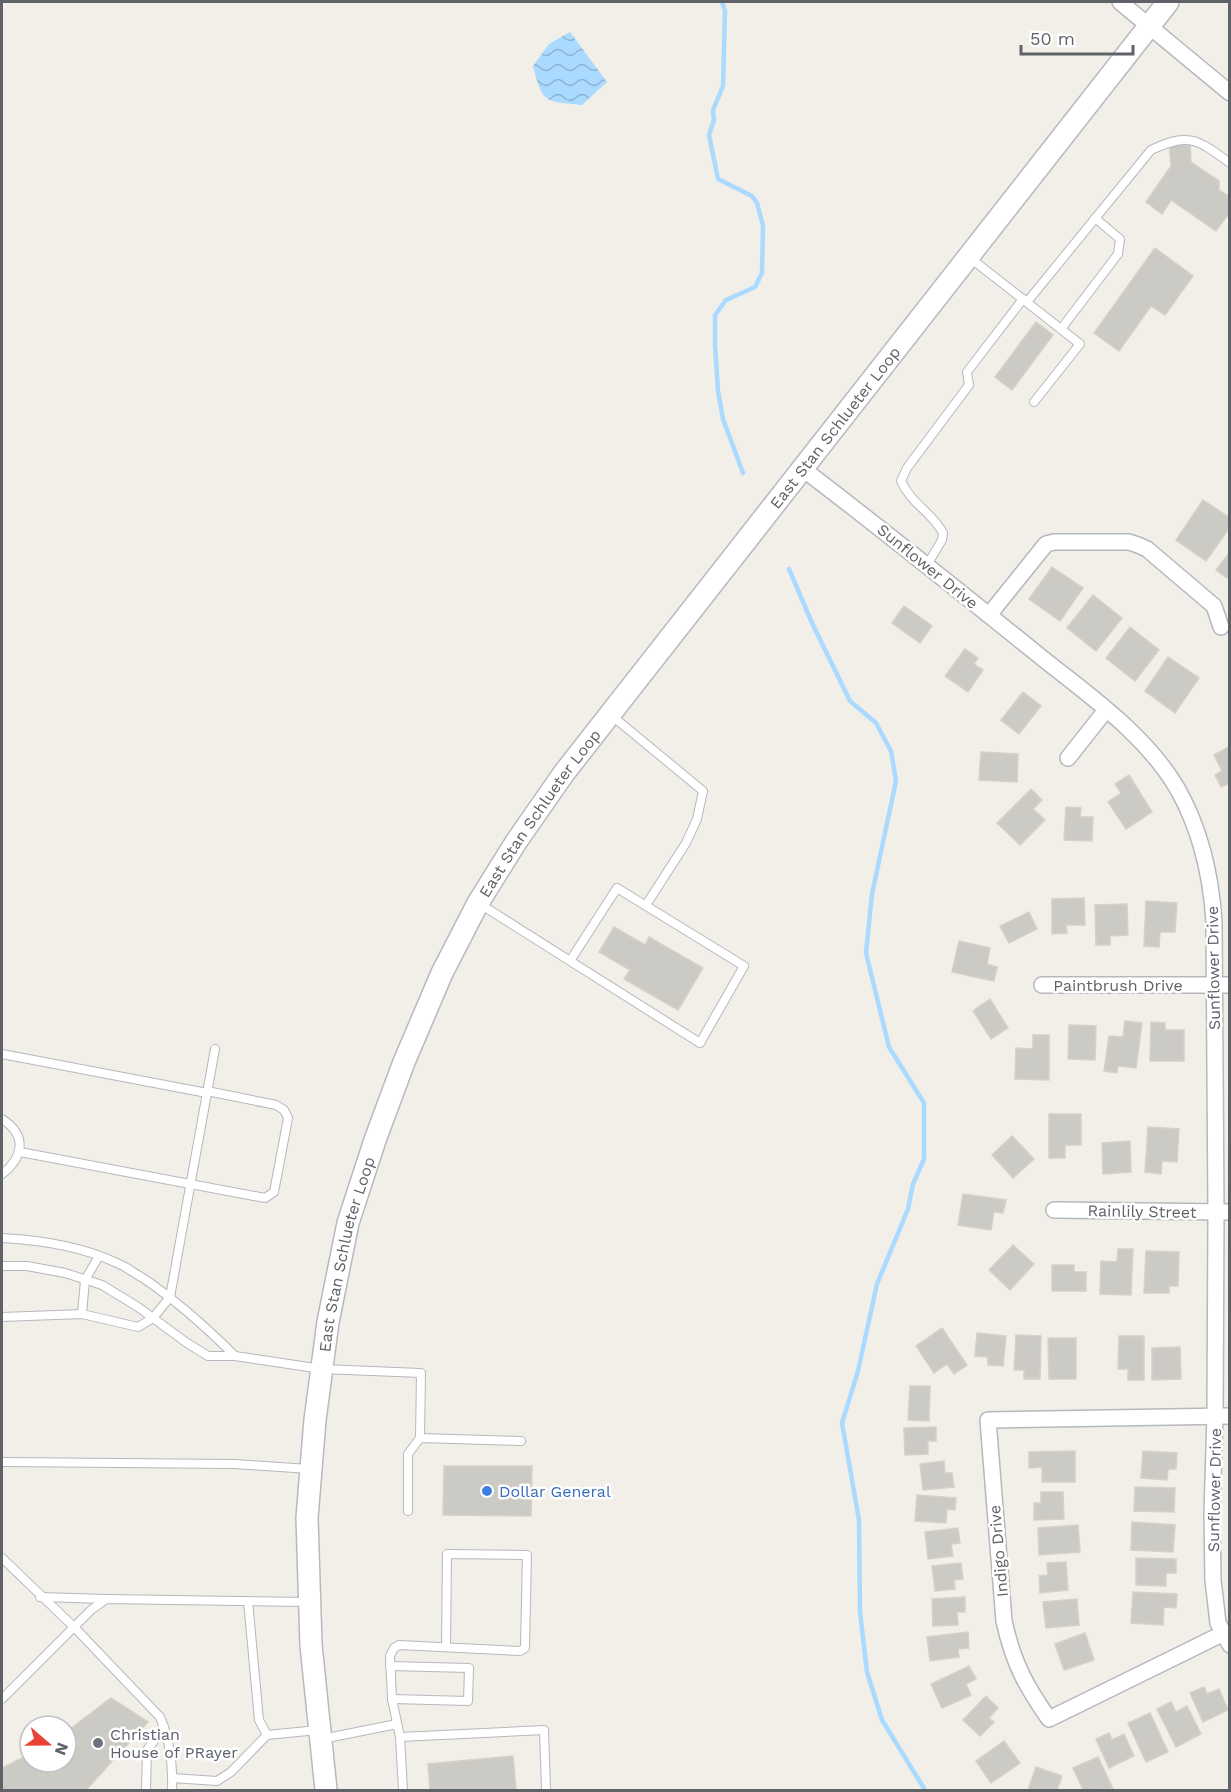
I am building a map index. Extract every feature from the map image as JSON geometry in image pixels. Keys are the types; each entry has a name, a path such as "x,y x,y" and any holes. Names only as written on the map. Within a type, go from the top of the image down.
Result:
{"main road":[{"name":"East Stan Schlueter Loop","path":"326,1791 311,1646 307,1518 328,1322 348,1223 375,1140 404,1062 442,973 478,903 516,842 564,773 1168,2"}],"street":[{"path":"1120,2 1230,93"},
{"name":"Sunflower Drive","path":"803,469 927,565 1106,710 1157,759 1176,787 1192,817 1205,852 1212,887 1214,922 1214,985 1223,1212 1222,1416 1212,1513 1213,1580 1218,1623 1226,1639"},
{"path":"989,615 1046,544 1054,542 1129,542 1147,549 1214,606 1221,627"},
{"path":"1068,758 1106,710"},
{"name":"Paintbrush Drive","path":"1042,986 1230,985"},
{"name":"Rainlily Street","path":"1054,1210 1223,1212"},
{"name":"Indigo Drive","path":"1222,1416 988,1420 1004,1621 1010,1649 1018,1670 1049,1719 1226,1639"}],"lane":[{"path":"927,565 942,540 943,533 937,522 908,495 901,481 907,468 969,385 967,372 1151,150 1169,141 1188,139 1208,147 1230,163"},
{"path":"1062,329 1118,254 1120,239 1095,218"},
{"path":"968,256 1080,344 1034,402"},
{"path":"610,714 703,791 697,819 686,843 646,905"},
{"path":"478,903 700,1043 744,966 617,888 570,960"},
{"path":"2,1317 83,1314 138,1327 153,1318 170,1297 215,1049"},
{"path":"2,1054 276,1105 284,1110 288,1118 274,1192 265,1198 20,1152"},
{"path":"2,1119 9,1124 18,1137 20,1152 10,1168 2,1174"},
{"path":"2,1238 41,1240 120,1264 198,1318 235,1356"},
{"path":"83,1314 85,1280 99,1256"},
{"path":"2,1266 27,1266 65,1273 102,1285 208,1356 235,1356 322,1369 421,1373 420,1438 408,1454 408,1511"},
{"path":"420,1438 521,1441"},
{"path":"2,1462 235,1464 311,1469"},
{"path":"403,1791 400,1737 392,1699 390,1656 394,1648 399,1645 520,1651 525,1648 527,1555 447,1554 446,1647"},
{"path":"2,1558 40,1597 74,1627 160,1717 171,1761 172,1791"},
{"path":"40,1597 310,1602"},
{"path":"2,1700 91,1610 106,1599"},
{"path":"248,1601 259,1720 267,1735"},
{"path":"390,1666 469,1668 468,1701 392,1699"},
{"path":"172,1778 217,1781 231,1772 267,1735 320,1735 397,1724"},
{"path":"146,1791 147,1750 164,1727"},
{"path":"400,1737 544,1730 546,1791"}],"water":[{"path":"570,32 607,82 582,105 560,103 547,98 540,88 533,66 549,44"}],"building":[{"path":"1190,141 1191,162 1219,181 1219,190 1230,197 1230,212 1216,231 1171,200 1162,214 1146,202 1171,166 1169,142"},
{"path":"1155,248 1193,276 1165,315 1151,306 1119,351 1094,333"},
{"path":"1036,322 1053,335 1012,390 995,377"},
{"path":"1203,500 1230,518 1230,527 1206,561 1176,540"},
{"path":"1230,552 1230,580 1216,570"},
{"path":"1052,567 1083,588 1060,621 1029,599"},
{"path":"1093,595 1122,618 1096,651 1067,628"},
{"path":"904,606 932,626 920,643 892,623"},
{"path":"1130,627 1159,650 1135,681 1106,658"},
{"path":"965,649 978,658 974,664 983,670 968,692 945,676"},
{"path":"1168,657 1199,678 1175,713 1145,691"},
{"path":"1023,692 1041,706 1019,734 1001,720"},
{"path":"1230,746 1230,783 1221,787 1215,775 1222,771 1214,755"},
{"path":"981,752 1018,754 1017,782 979,780"},
{"path":"1129,775 1152,812 1126,829 1108,802 1121,793 1115,784"},
{"path":"1031,789 1042,800 1033,809 1045,820 1020,845 997,823"},
{"path":"1066,807 1081,808 1080,817 1093,817 1092,841 1064,840"},
{"path":"1084,898 1085,925 1066,925 1067,933 1052,934 1052,899"},
{"path":"1146,901 1177,903 1175,932 1160,932 1159,947 1144,946"},
{"path":"1127,904 1128,935 1110,936 1110,945 1096,945 1095,905"},
{"path":"1029,912 1037,929 1009,943 1000,926"},
{"path":"614,927 645,945 649,937 703,968 678,1010 624,979 630,970 599,952"},
{"path":"959,941 990,948 987,964 997,967 994,981 952,972"},
{"path":"990,999 1008,1028 991,1039 973,1011"},
{"path":"1125,1021 1142,1023 1136,1068 1118,1066 1117,1073 1104,1071 1109,1036 1123,1037"},
{"path":"1151,1022 1165,1023 1165,1030 1184,1030 1184,1061 1150,1061"},
{"path":"1069,1025 1096,1026 1095,1060 1068,1059"},
{"path":"1033,1035 1049,1035 1049,1080 1015,1079 1016,1048 1033,1049"},
{"path":"1049,1114 1081,1114 1081,1145 1065,1145 1065,1158 1049,1158"},
{"path":"1148,1127 1179,1129 1177,1162 1162,1161 1161,1174 1145,1172"},
{"path":"1012,1136 1034,1159 1013,1178 992,1155"},
{"path":"1130,1141 1131,1172 1103,1174 1102,1143"},
{"path":"963,1194 1006,1200 1003,1213 994,1212 991,1230 958,1225"},
{"path":"1013,1245 1034,1264 1010,1290 989,1270"},
{"path":"1118,1249 1133,1249 1131,1295 1100,1294 1101,1261 1117,1262"},
{"path":"1146,1251 1179,1252 1178,1286 1169,1286 1169,1293 1144,1293"},
{"path":"1052,1265 1074,1265 1074,1272 1086,1272 1086,1291 1052,1291"},
{"path":"942,1328 967,1365 954,1374 947,1364 934,1373 916,1346"},
{"path":"977,1333 1006,1336 1003,1366 988,1365 988,1357 975,1356"},
{"path":"1016,1335 1041,1336 1040,1379 1024,1379 1024,1370 1014,1370"},
{"path":"1119,1336 1144,1336 1144,1380 1128,1380 1128,1369 1118,1369"},
{"path":"1048,1338 1076,1338 1076,1379 1049,1379"},
{"path":"1180,1347 1181,1379 1152,1380 1152,1348"},
{"path":"910,1386 930,1386 929,1421 908,1420"},
{"path":"936,1427 936,1441 928,1441 928,1454 905,1455 904,1428"},
{"path":"1075,1451 1075,1482 1042,1482 1042,1467 1029,1468 1029,1452"},
{"path":"1143,1451 1177,1453 1176,1469 1168,1469 1167,1480 1141,1478"},
{"path":"944,1461 945,1473 952,1473 954,1487 923,1490 920,1464"},
{"name":"Dollar General","path":"444,1466 532,1466 531,1516 443,1515"},
{"path":"1135,1487 1175,1488 1174,1512 1134,1511"},
{"path":"1041,1492 1063,1492 1064,1519 1034,1520 1034,1503 1041,1503"},
{"path":"917,1495 956,1498 955,1510 947,1509 946,1523 915,1521"},
{"path":"1132,1522 1175,1525 1173,1552 1131,1550"},
{"path":"1078,1525 1080,1552 1039,1555 1038,1528"},
{"path":"958,1528 960,1543 951,1544 953,1556 928,1559 925,1532"},
{"path":"1136,1558 1176,1559 1176,1573 1166,1573 1166,1586 1136,1585"},
{"path":"1066,1562 1068,1590 1040,1593 1039,1576 1048,1575 1047,1563"},
{"path":"961,1563 963,1579 954,1580 955,1589 935,1591 932,1566"},
{"path":"1133,1592 1177,1594 1176,1608 1164,1607 1163,1625 1131,1623"},
{"path":"965,1597 965,1612 957,1612 958,1625 933,1626 932,1599"},
{"path":"1077,1599 1079,1625 1046,1628 1043,1602"},
{"path":"968,1632 969,1648 958,1649 959,1657 930,1661 927,1637"},
{"path":"1085,1633 1094,1660 1064,1670 1055,1644"},
{"path":"969,1666 976,1679 966,1684 971,1695 942,1708 931,1684"},
{"path":"1204,1687 1207,1694 1219,1689 1228,1710 1203,1722 1190,1693"},
{"path":"986,1696 998,1708 989,1718 994,1722 980,1736 963,1720"},
{"name":"Christian House of PRayer","path":"111,1698 148,1722 86,1790 2,1790 2,1768 18,1760 18,1774 78,1774 78,1723"},
{"path":"1171,1702 1176,1712 1187,1706 1201,1734 1176,1747 1157,1709"},
{"path":"1150,1713 1168,1752 1146,1762 1128,1723"},
{"path":"1109,1733 1112,1740 1124,1734 1134,1756 1109,1768 1096,1739"},
{"path":"1004,1741 1020,1763 991,1783 976,1761"},
{"path":"513,1756 516,1790 430,1790 428,1764"},
{"path":"1098,1757 1113,1789 1083,1790 1073,1768"},
{"path":"1036,1767 1062,1776 1057,1790 1028,1790"}],"waterway":[{"path":"722,2 725,11 723,86 713,110 714,120 709,135 718,179 752,196 757,203 763,226 762,273 755,287 726,300 715,315 718,391 723,419 743,473"},
{"path":"789,569 850,701 876,723 891,751 896,781 872,894 866,953 889,1047 924,1103 924,1159 913,1184 908,1209 877,1284 858,1371 842,1423 859,1520 860,1612 867,1672 882,1720 925,1790"}],"place":[{"name":"Dollar General","path":"487,1491"},
{"name":"Christian House of PRayer","path":"98,1743"}]}
